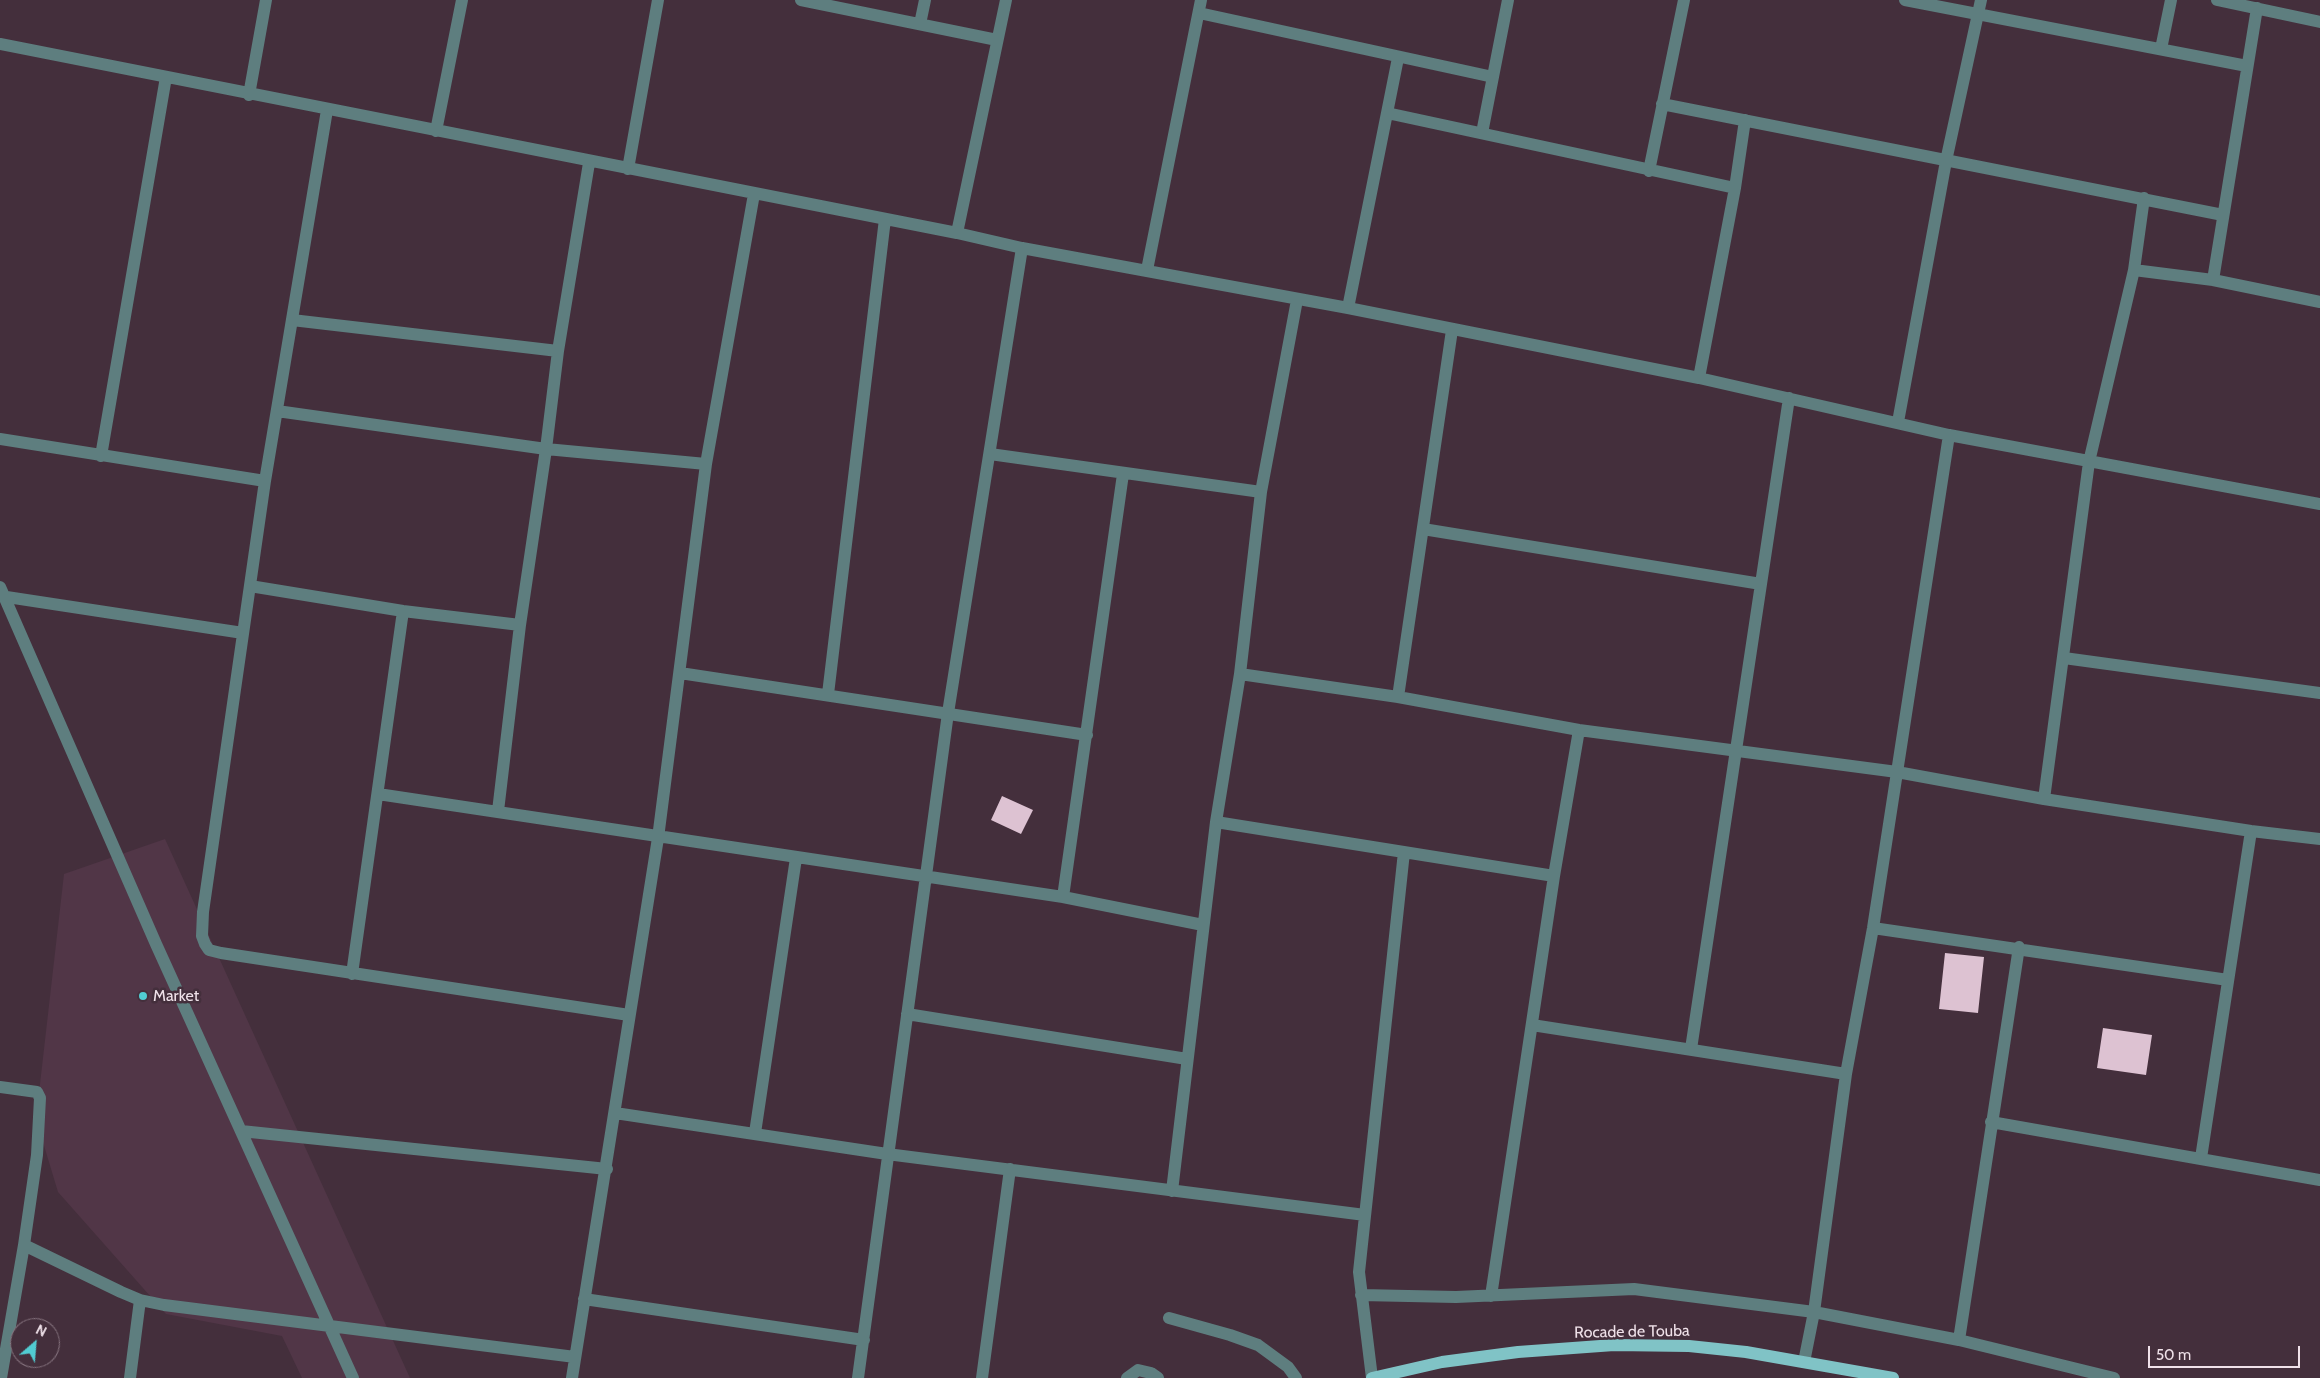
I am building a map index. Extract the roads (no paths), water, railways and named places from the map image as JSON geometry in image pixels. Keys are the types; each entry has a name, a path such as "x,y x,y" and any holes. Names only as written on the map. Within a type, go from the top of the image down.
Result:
{"main road":[{"name":"Rocade de Touba","path":"1372,1378 1434,1364 1509,1353 1614,1346 1689,1346 1746,1352 1893,1378"}],"street":[{"path":"249,94 266,0"},
{"path":"436,131 462,0"},
{"path":"628,169 658,0"},
{"path":"800,0 997,40"},
{"path":"920,24 925,0"},
{"path":"957,233 1006,0"},
{"path":"1147,270 1201,0"},
{"path":"1482,133 1508,0"},
{"path":"1649,171 1684,0"},
{"path":"1905,0 2247,66"},
{"path":"1898,422 1946,161 1980,0"},
{"path":"2160,49 2171,0"},
{"path":"2217,0 2320,22"},
{"path":"2213,280 2257,8"},
{"path":"1199,13 1398,58 1493,77"},
{"path":"0,44 589,162 957,233 1022,248 1348,308 1700,378 1949,434 2089,462 2320,504"},
{"path":"1348,308 1398,58"},
{"path":"101,456 166,77"},
{"path":"1662,104 2223,215"},
{"path":"327,110 265,481 203,912 202,936 209,950 221,954 630,1015"},
{"path":"1387,113 1649,171 1735,188"},
{"path":"1700,378 1735,188 1745,120"},
{"path":"498,811 520,625 546,449 558,351 589,162"},
{"path":"572,1378 607,1168 658,838 706,464 754,194"},
{"path":"2044,799 2089,462 2134,270 2144,198"},
{"path":"828,694 885,219"},
{"path":"858,1378 948,713 1022,248"},
{"path":"2134,270 2213,280 2320,302"},
{"path":"1172,1191 1216,822 1240,674 1262,492 1297,300"},
{"path":"292,320 558,351"},
{"path":"1398,697 1452,330"},
{"path":"1691,1049 1734,750 1762,584 1789,398"},
{"path":"277,411 546,449 706,464"},
{"path":"1804,1362 1814,1312 1846,1074 1873,928 1949,434"},
{"path":"0,439 265,481"},
{"path":"990,454 1262,492"},
{"path":"1063,897 1123,474"},
{"path":"1423,529 1762,584"},
{"path":"250,586 403,611 520,625"},
{"path":"2,594 243,633"},
{"path":"2,594 241,1132 353,1378"},
{"path":"352,974 403,611"},
{"path":"2064,658 2320,693"},
{"path":"680,673 828,694 1086,735"},
{"path":"1240,674 1398,697 1579,730 1897,772 2044,799 2251,831 2320,839"},
{"path":"1490,1296 1554,876 1579,730"},
{"path":"378,794 498,811 658,838 1063,897 1203,925"},
{"path":"1216,822 1554,876"},
{"path":"2201,1158 2251,831"},
{"path":"1372,1378 1359,1272 1404,852"},
{"path":"755,1134 796,858"},
{"path":"1873,928 2019,947 2228,980"},
{"path":"1959,1340 2019,947"},
{"path":"907,1014 1187,1059"},
{"path":"1532,1025 1846,1074"},
{"path":"0,1087 37,1092 40,1098 37,1154 24,1245 1,1378"},
{"path":"615,1113 887,1154 1365,1216"},
{"path":"1991,1122 2320,1180"},
{"path":"241,1132 607,1168"},
{"path":"982,1378 1010,1170"},
{"path":"24,1245 140,1300 329,1327 456,1340 575,1357"},
{"path":"1361,1295 1418,1298 1634,1289 1814,1312 1959,1340 2114,1378"},
{"path":"584,1299 864,1340"},
{"path":"130,1378 140,1300"},
{"path":"1168,1318 1230,1334 1258,1345 1288,1367 1296,1378"},
{"path":"1127,1378 1138,1370 1151,1373 1158,1378"}],"place":[{"name":"Market","path":"143,996"}]}
